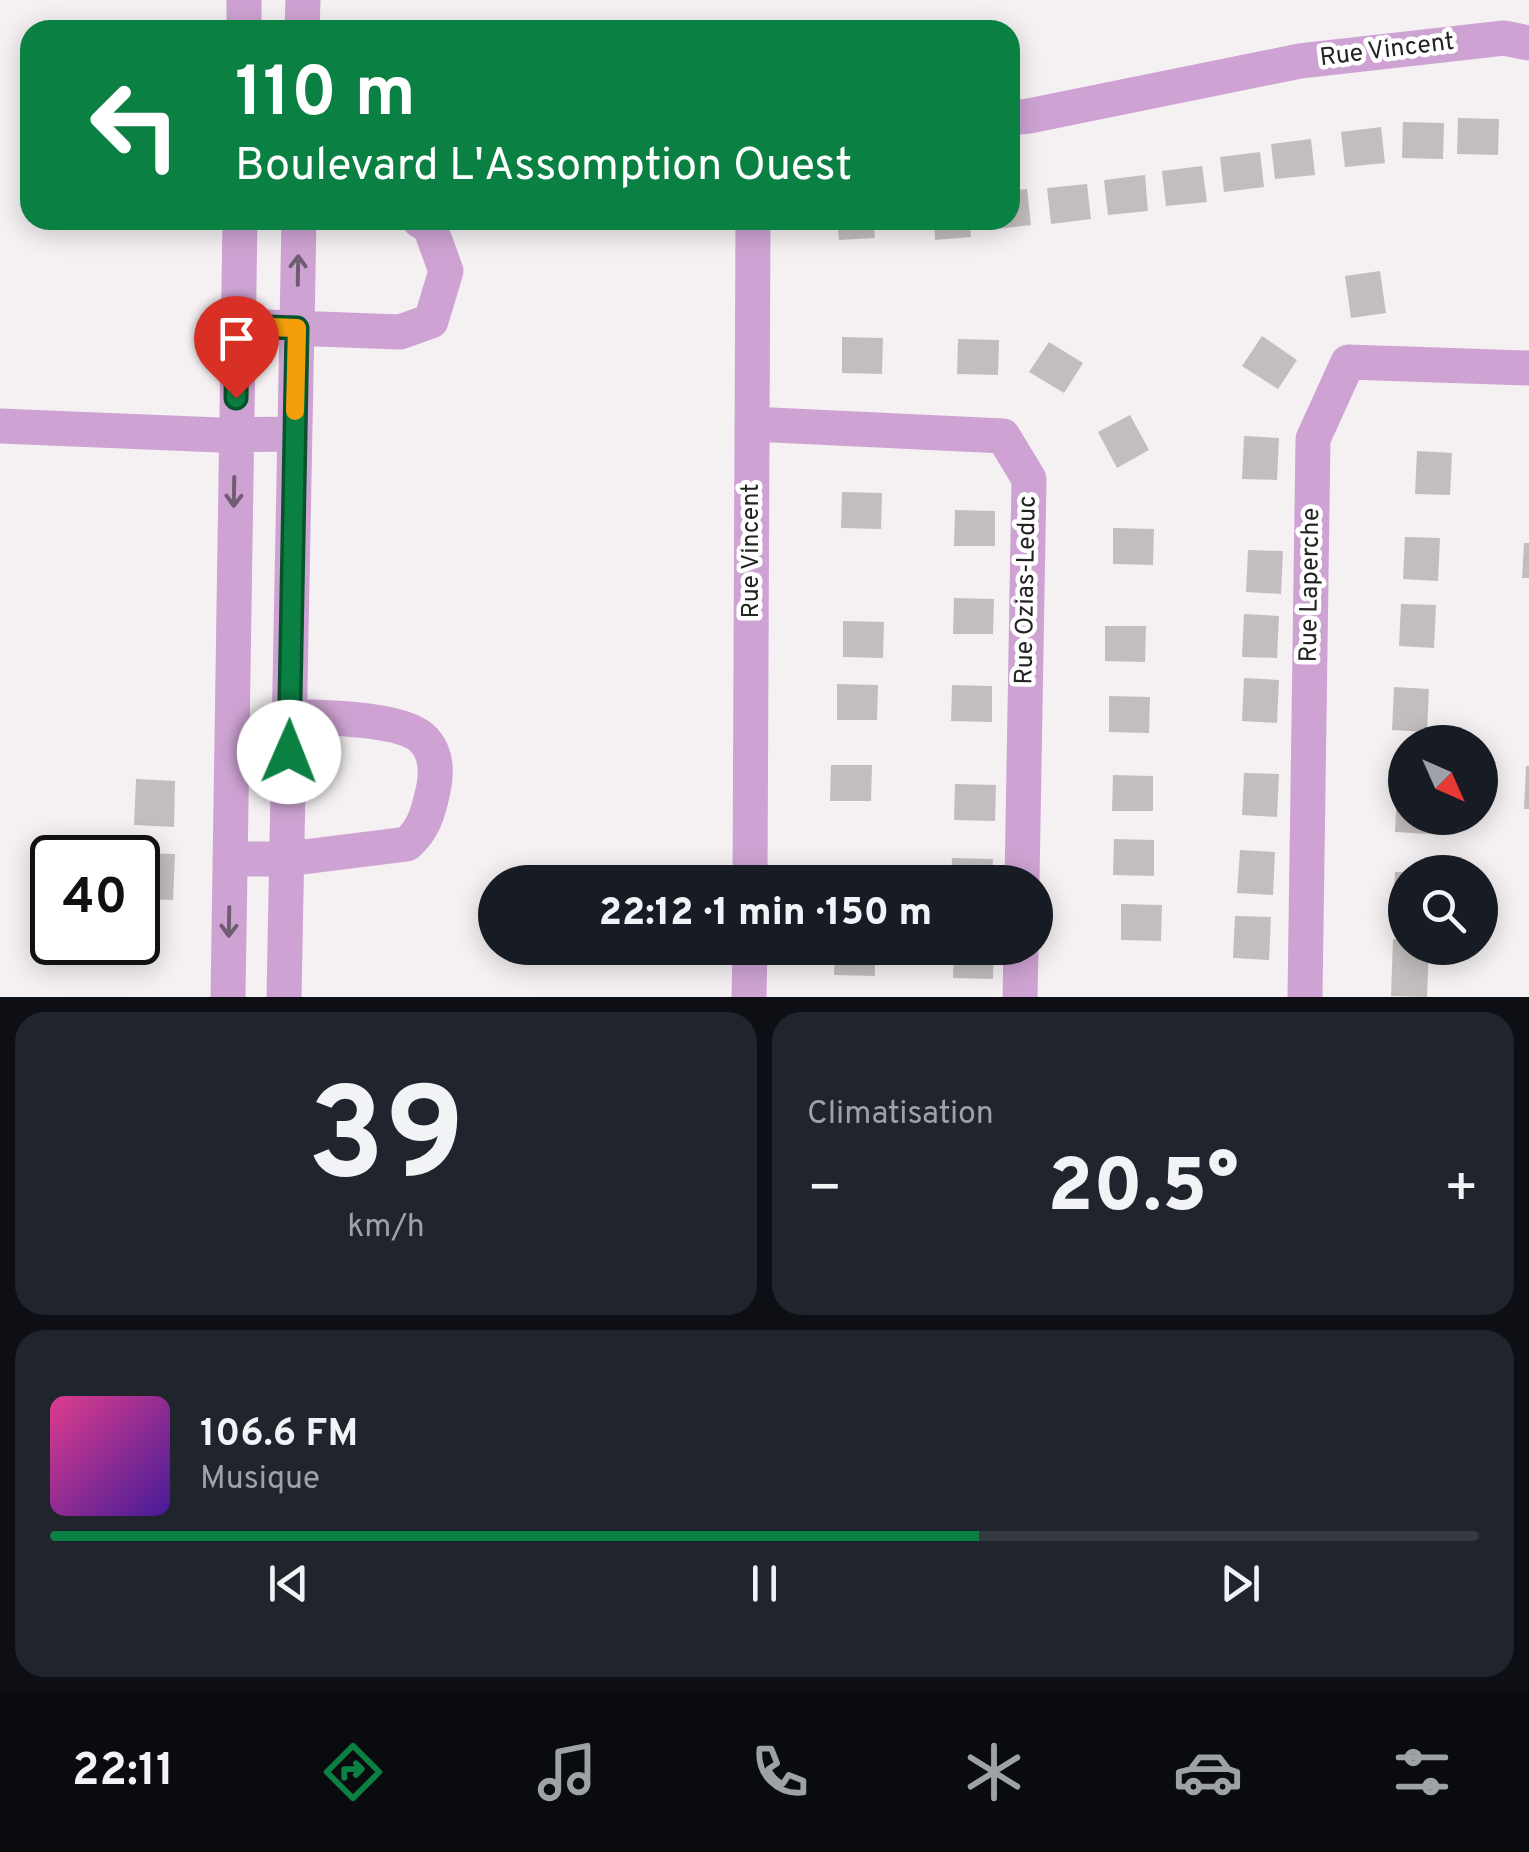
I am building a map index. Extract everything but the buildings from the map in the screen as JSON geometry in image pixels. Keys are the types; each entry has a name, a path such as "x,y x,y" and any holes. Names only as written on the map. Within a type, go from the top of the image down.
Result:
{"street":[{"name":"Rue Vincent","path":"1020,117 1300,61 1504,38 1529,42"},
{"path":"228,997 240,230"},
{"path":"284,997 298,230"},
{"path":"237,326 400,332 431,321 446,271 431,230"},
{"name":"Rue Vincent","path":"750,865 753,230"},
{"name":"Rue Laperche","path":"1304,997 1314,439 1348,362 1529,368"},
{"name":"Rue Ozias-Leduc","path":"753,424 1003,436 1029,479 1022,865"},
{"path":"0,426 295,434"},
{"path":"230,859 287,859 407,844 420,832 428,815 437,776 426,740 413,731 365,720 290,716"},
{"path":"750,965 750,997"},
{"path":"1020,997 1021,965"}],"slow traffic":[{"path":"269,327 297,328 295,411"}],"route":[{"path":"236,398 237,326 297,328 289,752"}]}
